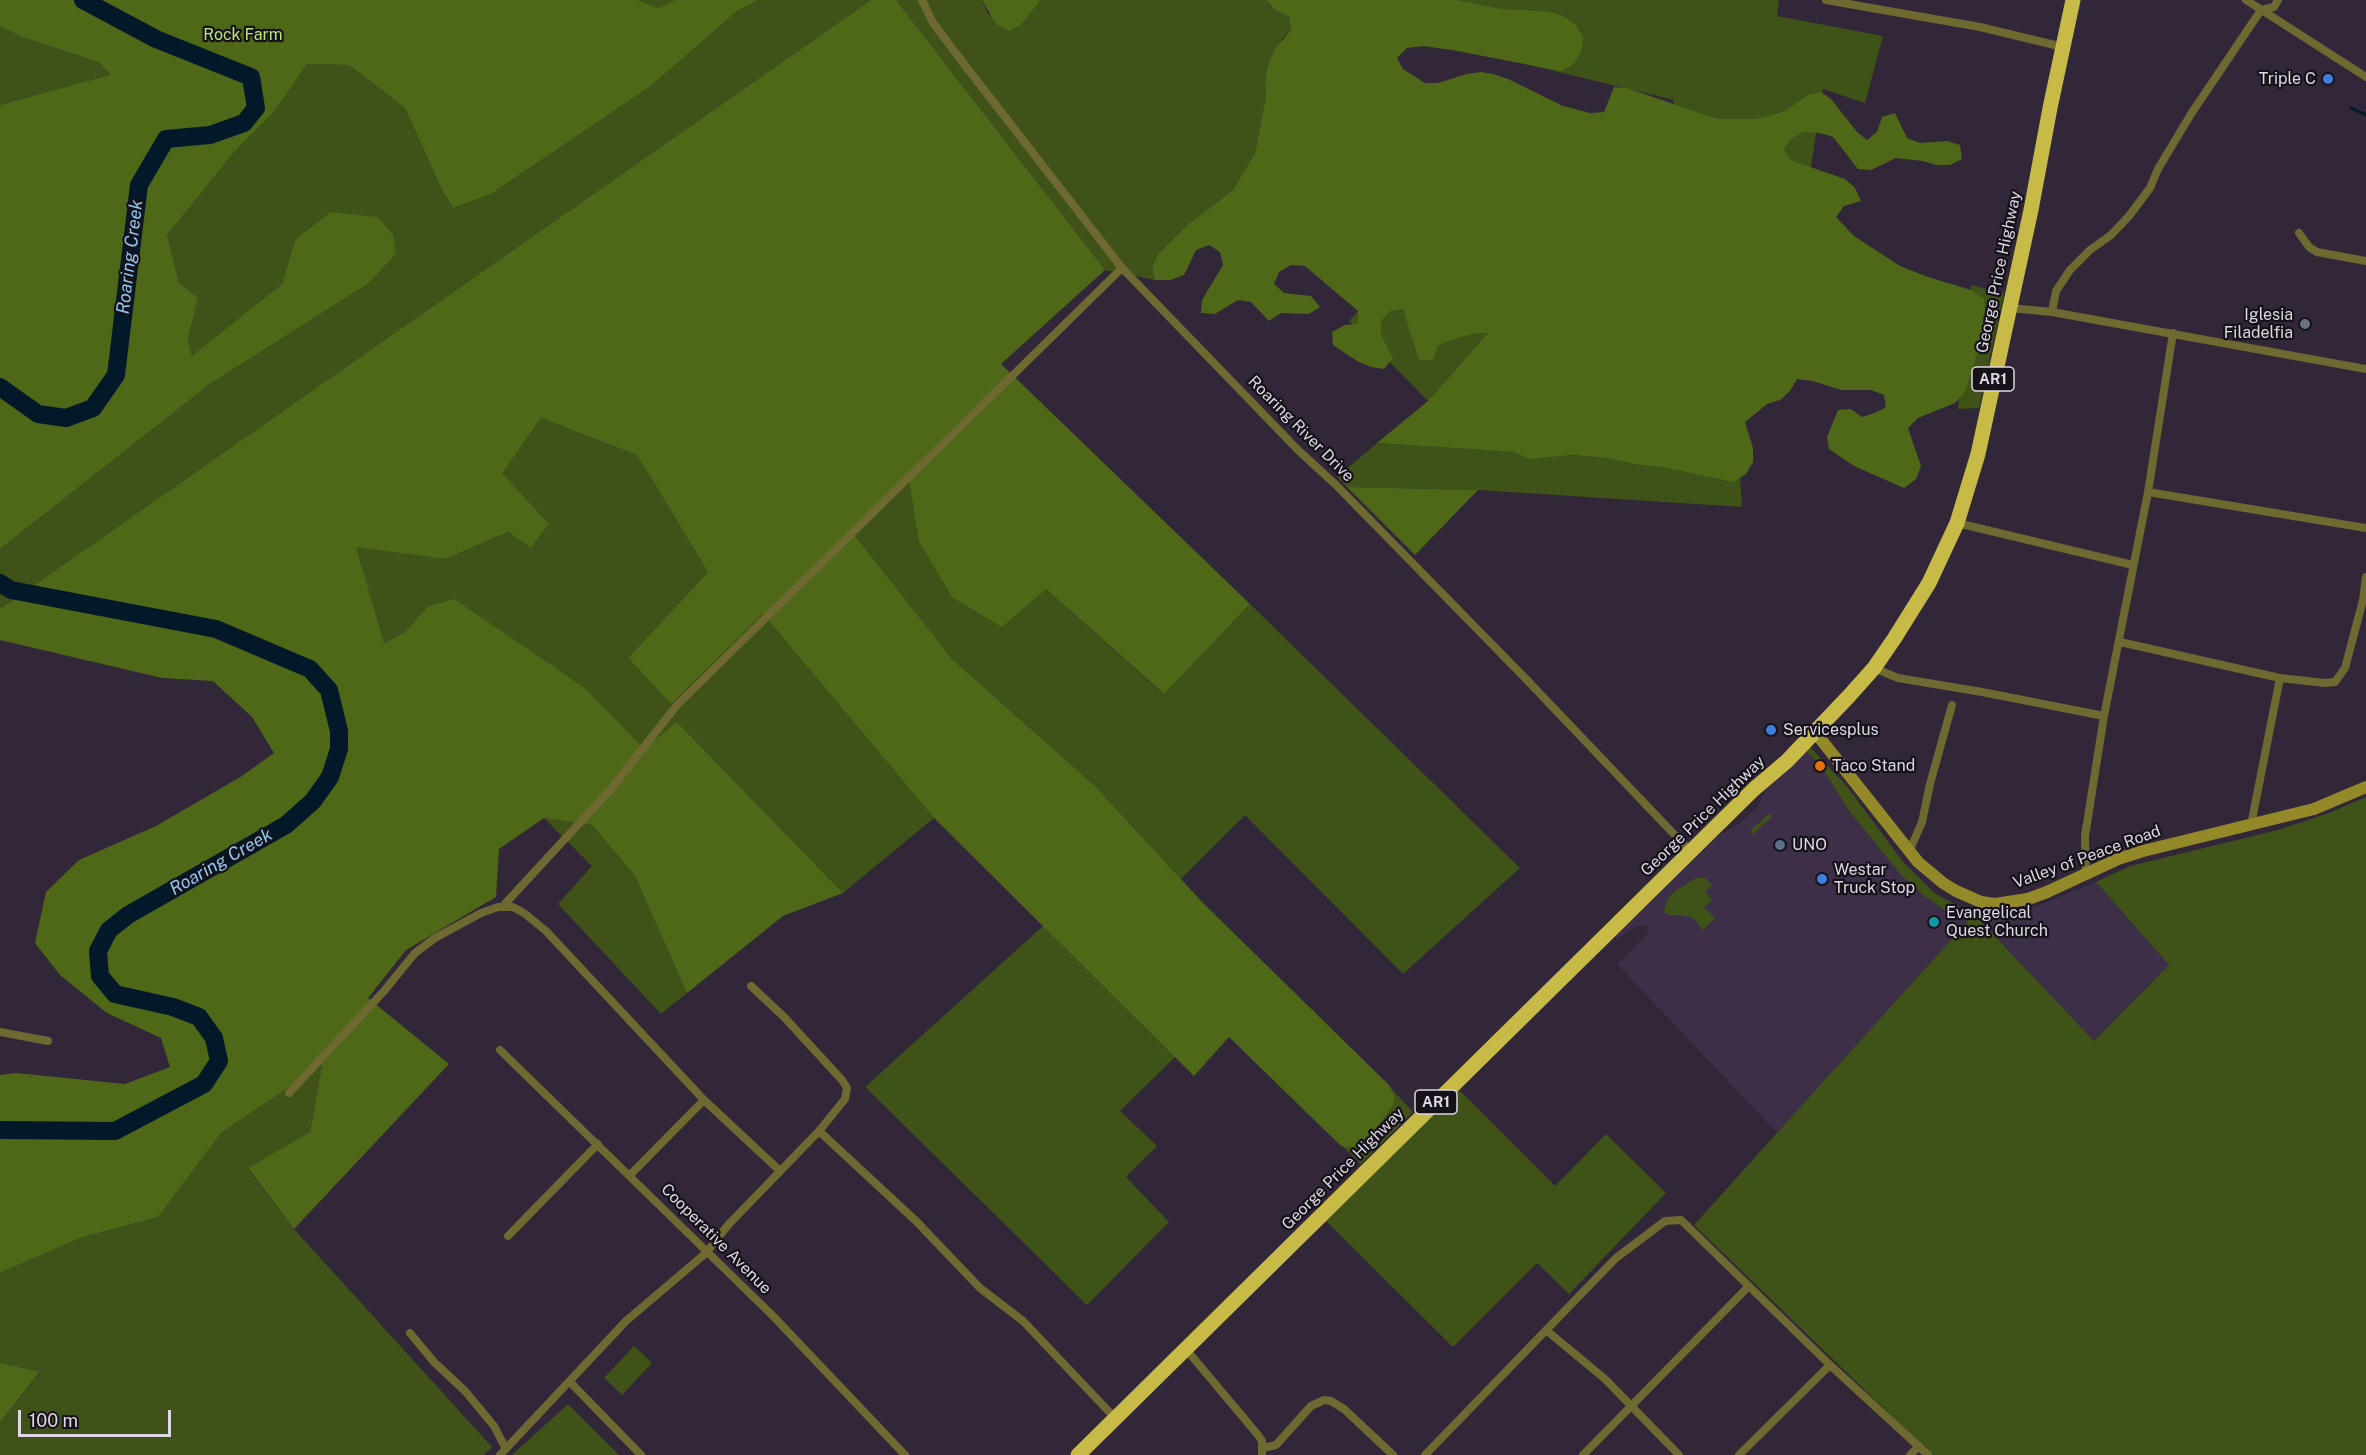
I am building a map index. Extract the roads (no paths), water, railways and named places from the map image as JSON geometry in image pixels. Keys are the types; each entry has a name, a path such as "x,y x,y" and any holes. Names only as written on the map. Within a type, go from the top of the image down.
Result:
{"highway":[{"name":"George Price Highway","path":"1078,1455 1815,732 1874,668 1912,613 1957,523 1978,454 2073,0"}],"street":[{"name":"Roaring River Drive","path":"922,0 933,23 951,48 1122,268 1298,450 1336,485 1526,678 1691,852"},
{"path":"1826,0 1980,27 2063,47"},
{"path":"2246,0 2366,77"},
{"path":"2052,312 2056,291 2070,270 2090,250 2111,235 2150,188 2158,169 2191,114 2261,10 2274,7 2278,0"},
{"path":"2299,233 2309,247 2317,252 2366,261"},
{"path":"502,907 611,789 677,705 1122,268"},
{"path":"2010,308 2052,312 2366,369"},
{"path":"2086,874 2085,836 2104,716 2148,492 2173,333"},
{"path":"2148,492 2366,528"},
{"path":"1957,523 2133,565"},
{"path":"2120,642 2280,678 2335,682 2344,668 2364,600 2366,576"},
{"path":"1874,668 1898,678 2104,716"},
{"path":"2251,825 2280,678"},
{"path":"1909,852 1922,822 1952,705"},
{"name":"Valley of Peace Road","path":"1815,732 1909,852 1943,883 1969,897 1988,903 2028,899 2143,850 2314,809 2366,787"},
{"path":"289,1093 384,991 415,953 481,913 502,907 513,907 546,931 704,1100 778,1170"},
{"path":"410,1333 434,1362 465,1391 494,1426 503,1452 626,1321 706,1253 778,1170 819,1131 845,1099 847,1088 784,1017 751,986"},
{"path":"0,1032 48,1041"},
{"name":"Cooperative Avenue","path":"500,1050 773,1316 905,1455"},
{"path":"630,1175 704,1100"},
{"path":"819,1131 916,1221 980,1288 1023,1320 1115,1419"},
{"path":"508,1236 598,1144"},
{"path":"1425,1455 1616,1258 1665,1221 1681,1220 1830,1365 1928,1455"},
{"path":"1582,1455 1749,1286"},
{"path":"1546,1330 1605,1379 1679,1455"},
{"path":"1185,1348 1253,1428 1262,1441 1262,1451 1276,1445 1311,1406 1324,1400 1331,1401 1344,1409 1393,1455"},
{"path":"1739,1455 1830,1365"},
{"path":"570,1382 641,1455"},
{"path":"1910,1455 1919,1446"}],"waterway":[{"name":"Roaring Creek","path":"0,387 38,414 66,418 93,408 116,375 139,185 166,139 210,135 244,123 256,108 251,77 156,39 83,0"},
{"path":"2351,108 2366,115"},
{"name":"Roaring Creek","path":"0,583 11,590 216,629 310,669 329,690 339,731 339,749 330,777 313,801 286,825 128,915 109,930 98,951 100,976 115,994 173,1007 199,1017 214,1038 219,1061 204,1084 115,1131 0,1130"}],"place":[{"name":"Triple C","path":"2328,79"},
{"name":"Iglesia Filadelfia","path":"2305,324"},
{"name":"Servicesplus","path":"1771,730"},
{"name":"Taco Stand","path":"1820,766"},
{"name":"UNO","path":"1780,845"},
{"name":"Westar Truck Stop","path":"1822,879"},
{"name":"Evangelical Quest Church","path":"1934,922"}],"park label":[{"name":"Rock Farm","path":"243,35"}]}
